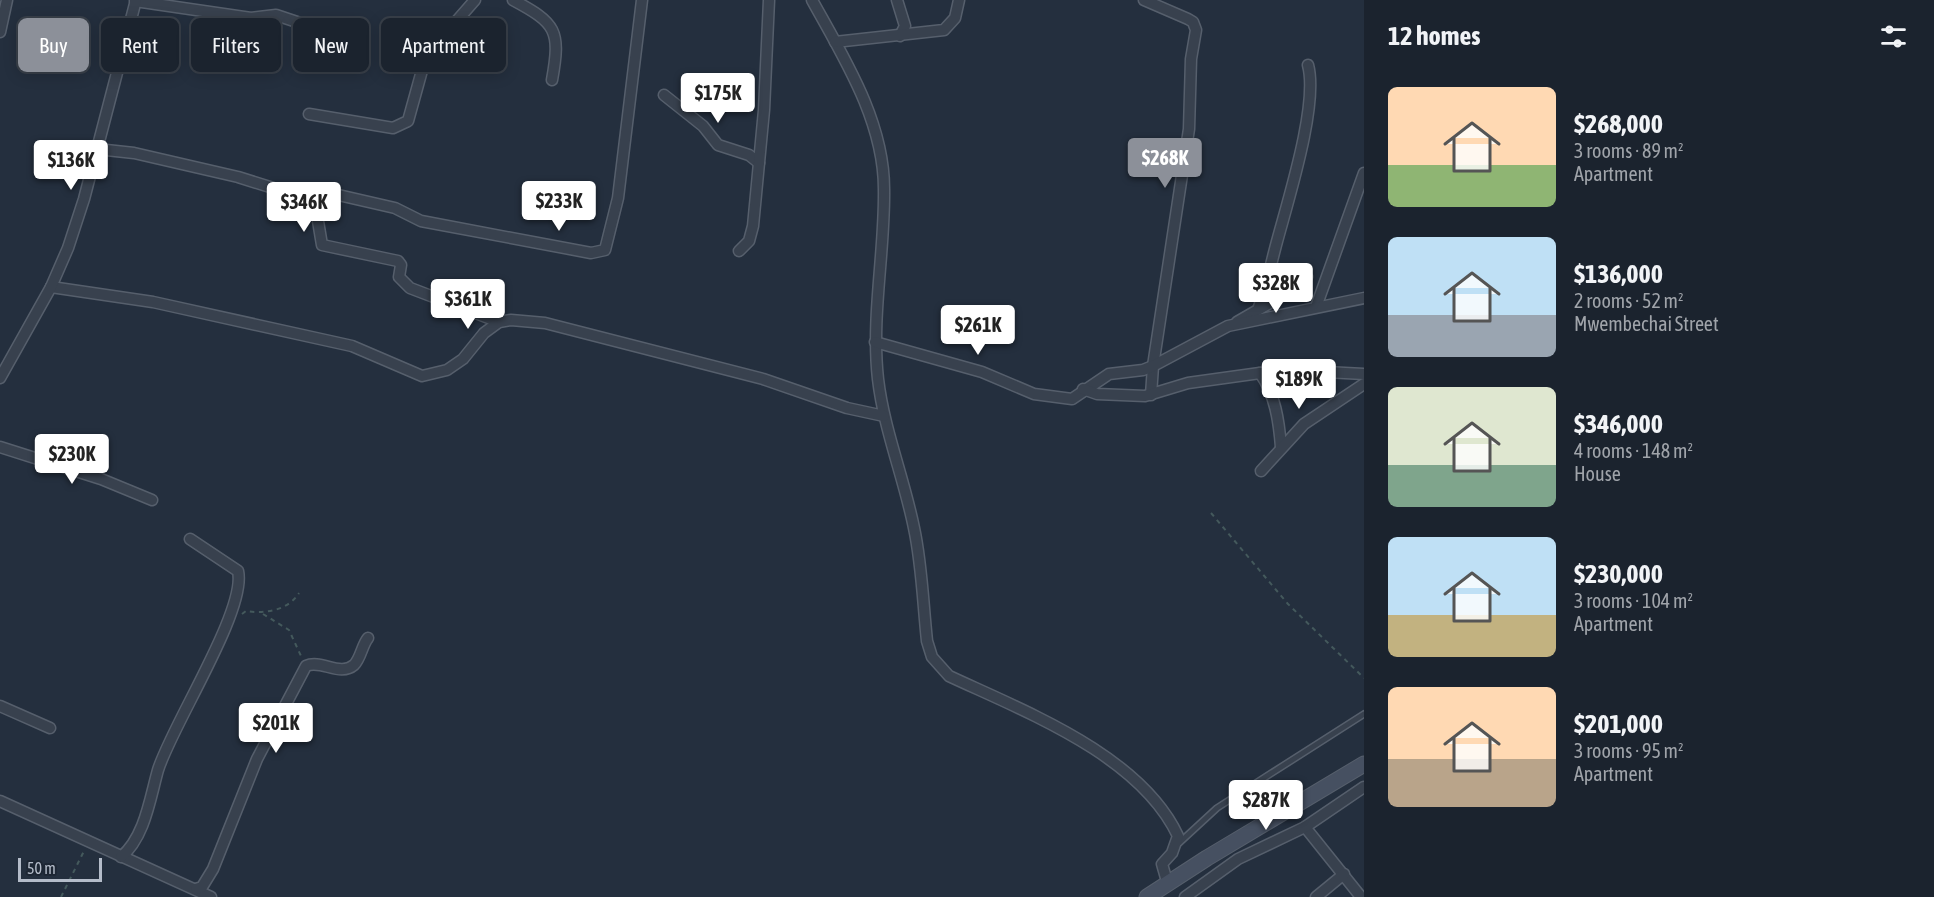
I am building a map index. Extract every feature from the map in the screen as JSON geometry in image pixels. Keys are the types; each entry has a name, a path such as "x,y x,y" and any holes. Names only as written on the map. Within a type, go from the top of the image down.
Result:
{"street":[{"path":"0,32 7,0"},
{"path":"309,114 386,127 401,126 408,121 426,56 475,0"},
{"path":"513,0 543,17 554,31 556,49 552,80"},
{"path":"291,193 334,194 395,208 421,221 591,253 605,250 618,198 642,0"},
{"path":"739,251 752,236 769,0"},
{"path":"812,0 870,114 884,178 875,342 884,416 914,527 927,641 932,657 950,676 1096,750 1129,774 1152,797 1178,836 1175,846 1162,864 1166,878 1171,882"},
{"path":"897,0 905,26 900,36"},
{"path":"835,42 944,30 955,18 959,0"},
{"path":"1144,0 1188,19 1193,22 1196,30 1190,68 1189,129 1153,366 1151,395"},
{"path":"0,378 51,286 74,229 135,1 251,18 276,15 293,21"},
{"path":"1259,307 1291,191 1307,116 1312,87 1308,65"},
{"path":"664,95 703,126 718,145 749,155 759,163"},
{"path":"97,149 165,160 238,177 305,198 316,209 322,245 398,261 401,265 399,278 410,288 499,322"},
{"path":"1317,307 1364,173"},
{"path":"875,342 982,372 1034,394 1072,399 1083,389 1108,374 1143,370 1153,366 1294,289 1306,277"},
{"path":"51,286 153,302 352,346 422,376 447,370 463,359 484,333 499,322 511,320 544,323 764,380 847,408 884,416"},
{"path":"1228,326 1297,314 1317,307 1364,298"},
{"path":"1083,389 1097,394 1151,395 1188,383 1260,373 1307,371 1364,374"},
{"path":"1260,373 1272,393 1281,447"},
{"path":"1260,471 1304,424 1364,384"},
{"path":"0,447 101,479 152,500"},
{"path":"121,857 133,845 164,755 227,623 238,589 238,571 190,539"},
{"path":"196,889 202,887 213,869 257,759 306,666 317,664 337,669 351,667 368,638"},
{"path":"0,706 50,728"},
{"path":"1147,897 1207,858 1364,764"},
{"path":"1185,897 1238,859 1305,827 1364,787"},
{"path":"0,801 211,897"},
{"path":"1305,827 1361,897"},
{"path":"1316,897 1344,874"}],"lane":[{"path":"1175,846 1217,808 1364,714"}],"path":[{"path":"1211,513 1288,604 1364,678"},
{"path":"262,614 291,603 299,593"},
{"path":"227,623 246,611 262,614 289,630 306,666"},
{"path":"61,897 89,841"}]}
